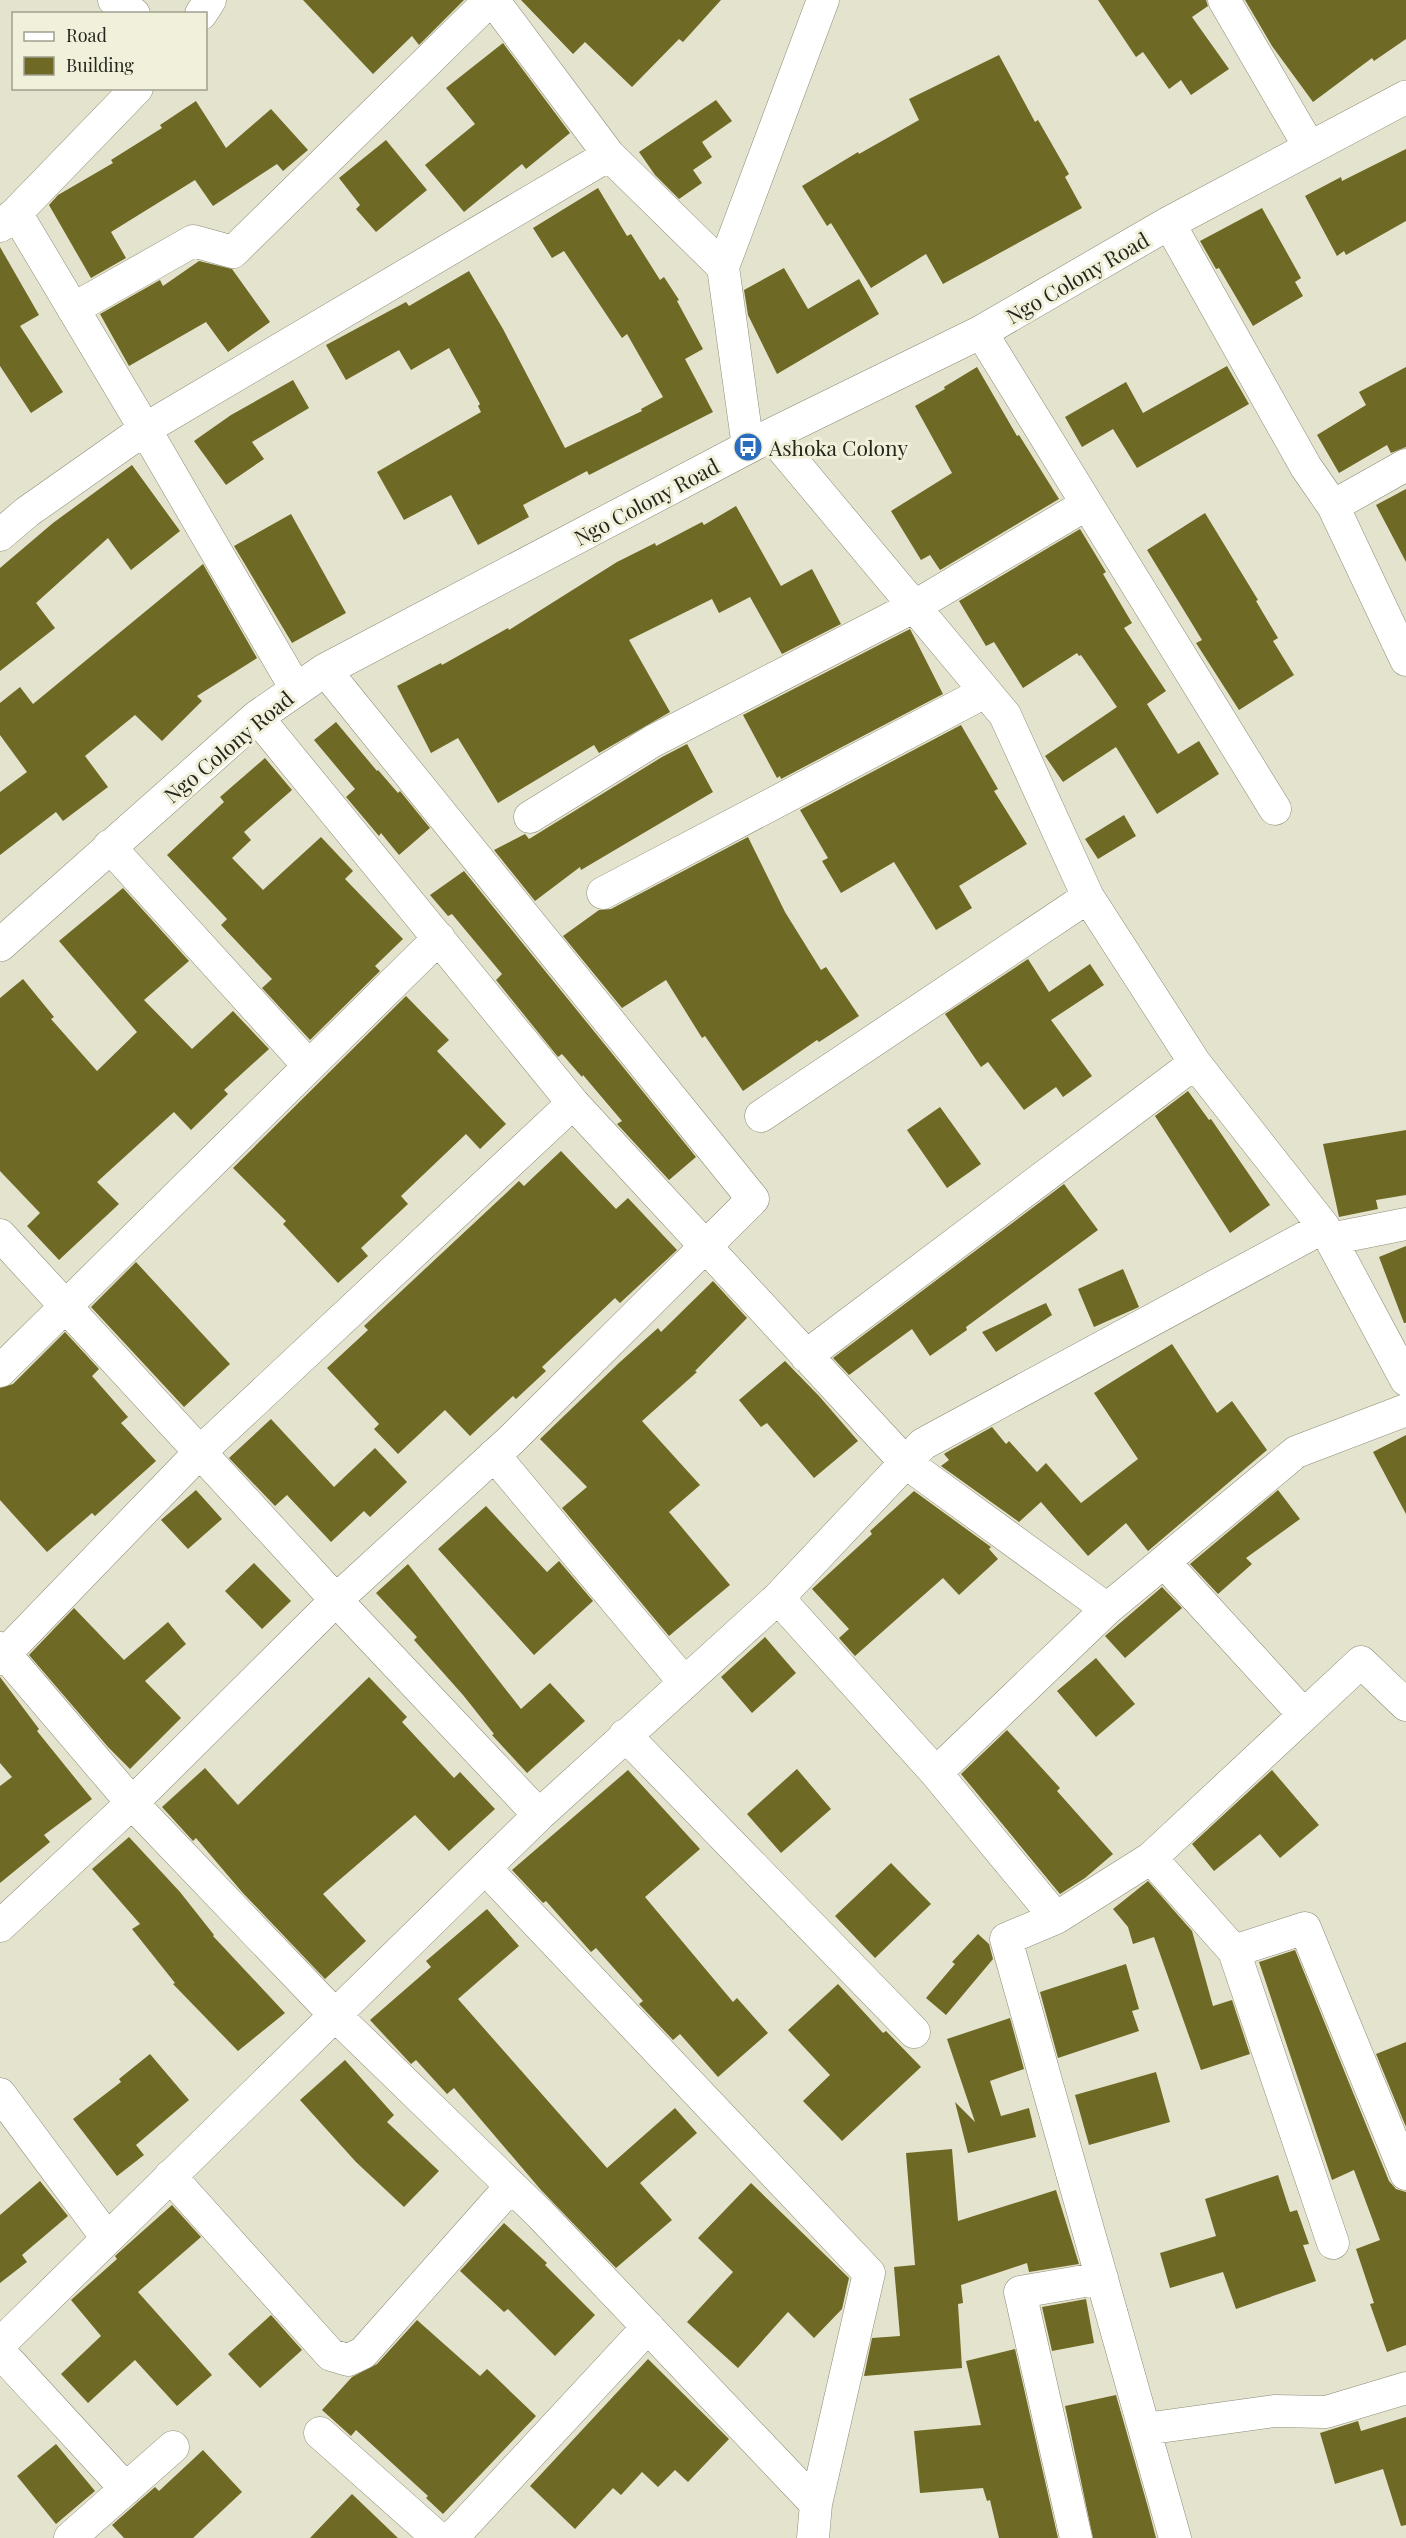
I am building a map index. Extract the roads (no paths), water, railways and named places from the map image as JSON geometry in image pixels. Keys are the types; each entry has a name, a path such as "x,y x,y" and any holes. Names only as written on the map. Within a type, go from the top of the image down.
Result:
{"street":[{"path":"114,0 131,12"},
{"path":"73,309 193,241 233,252 491,0 609,155 723,267"},
{"path":"1224,0 1310,148"},
{"path":"818,3 723,267 760,441 915,606 1005,715 1088,897 1195,1063 1327,1233 1406,1380"},
{"path":"135,90 8,220 73,309 296,689"},
{"name":"Ngo Colony Road","path":"0,945 257,717 325,670 760,441 981,332 1169,223 1406,97"},
{"path":"0,535 27,512 145,429 609,155"},
{"path":"1169,223 1306,467 1333,506 1406,660"},
{"path":"981,332 1275,809"},
{"path":"1333,506 1406,465"},
{"path":"530,817 652,741 915,606 1087,504"},
{"path":"0,1926 132,1803 336,1600 494,1455 753,1199 325,670"},
{"path":"603,892 985,692"},
{"path":"257,717 573,1102 904,1462 1107,1609"},
{"path":"110,846 309,1066"},
{"path":"761,1116 1088,897"},
{"path":"0,1371 439,938"},
{"path":"806,1356 1195,1063"},
{"path":"573,1102 200,1452 2,1654 132,1803 335,2015 511,2186 816,2504"},
{"path":"0,2344 539,1815 778,1598 923,1444 1327,1233 1406,1224"},
{"path":"0,1235 336,1600 539,1815"},
{"path":"936,1773 1107,1609 1296,1452 1406,1410"},
{"path":"494,1455 684,1682"},
{"path":"1164,1562 1304,1715"},
{"path":"778,1598 936,1773 1056,1918"},
{"path":"1175,2538 1006,1939 1056,1918 1151,1858 1360,1662 1406,1705"},
{"path":"625,1735 914,2032"},
{"path":"1151,1858 1234,1951 1333,2243"},
{"path":"485,1868 869,2273 816,2504 813,2538"},
{"path":"1234,1951 1305,1928 1406,2174"},
{"path":"0,2094 107,2238"},
{"path":"170,2176 331,2355 348,2360 363,2353 511,2186"},
{"path":"1076,2538 1020,2292 1102,2278"},
{"path":"452,2538 648,2327"},
{"path":"0,2352 126,2489"},
{"path":"1145,2429 1274,2412 1326,2412 1406,2388"},
{"path":"320,2433 438,2538"},
{"path":"70,2538 173,2447"}],"place":[{"name":"Ashoka Colony","path":"748,447"}]}
